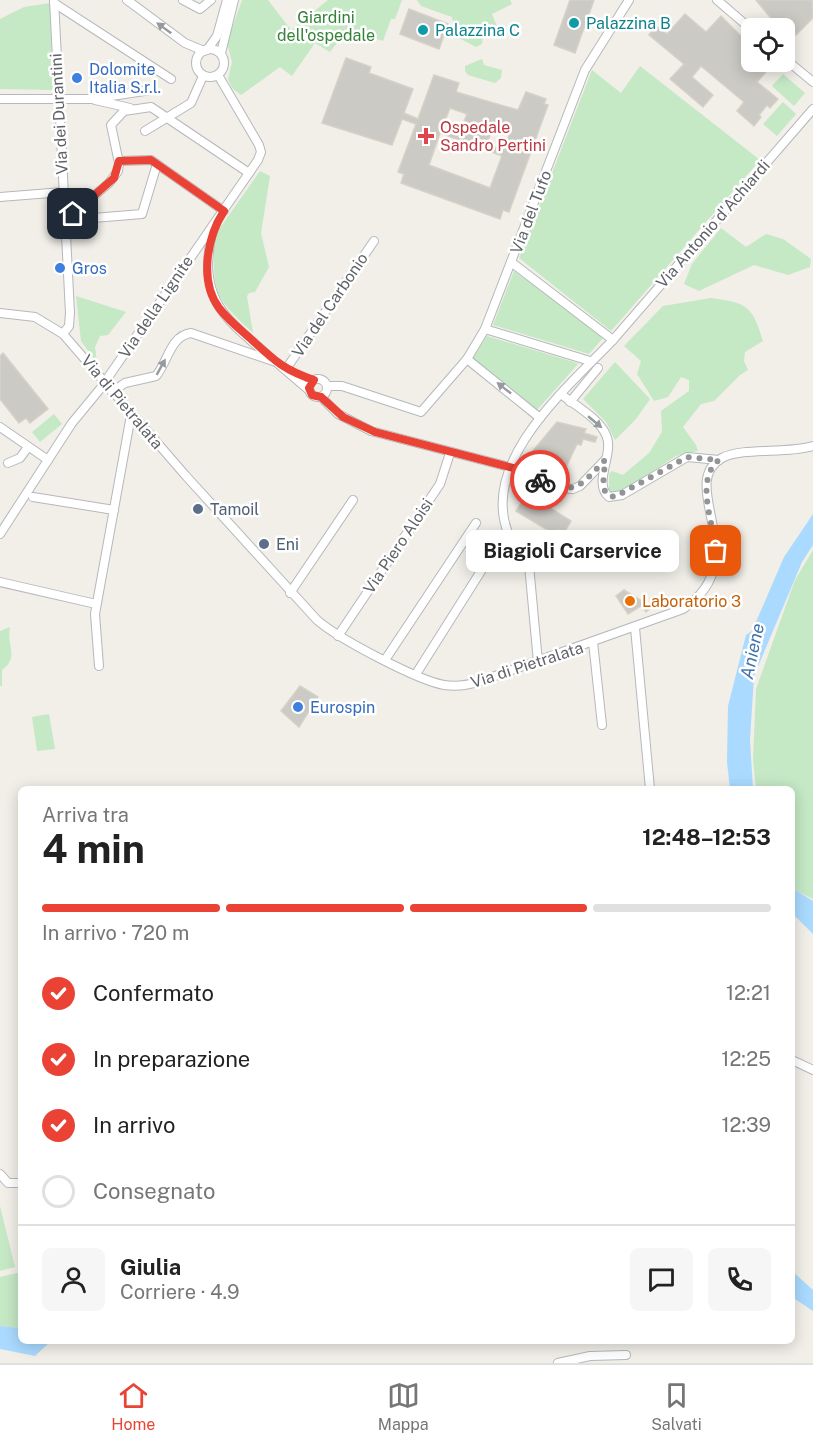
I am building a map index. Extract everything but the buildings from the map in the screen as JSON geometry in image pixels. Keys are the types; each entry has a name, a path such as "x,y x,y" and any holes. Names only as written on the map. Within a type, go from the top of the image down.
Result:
{"street":[{"path":"127,0 185,43 221,53"},
{"path":"183,0 200,9 211,0"},
{"path":"203,76 196,63 217,36 226,0"},
{"path":"203,76 218,75 225,64 221,53 234,0"},
{"name":"Via del Tufo","path":"327,386 350,388 421,412 467,359 485,329 585,70 629,0"},
{"path":"717,0 741,21"},
{"path":"54,1 171,79"},
{"name":"Via dei Durantini","path":"54,1 63,192 68,220 70,324 63,334"},
{"path":"795,67 813,82"},
{"name":"Via della Lignite","path":"0,534 48,460 258,160 261,149 218,75"},
{"path":"145,132 192,103 203,76"},
{"path":"0,99 92,99 151,90"},
{"path":"92,99 131,108 151,106 249,173"},
{"path":"68,220 114,178 119,161 111,125 120,113 131,108"},
{"name":"Via Antonio d'Achiardi","path":"416,674 507,530 501,503 510,469 540,418 590,361 613,340 813,109"},
{"path":"119,161 147,159 224,211"},
{"path":"68,220 142,214 157,164"},
{"path":"0,197 63,192"},
{"path":"216,223 209,247 208,280 217,305 276,362 314,396 321,397 338,414 360,426 450,453 519,470 555,487 569,489 580,486 605,460"},
{"name":"Via del Carbonio","path":"287,370 374,241"},
{"path":"201,242 206,242 209,247"},
{"path":"511,262 613,340"},
{"name":"Via di Pietralata","path":"0,312 35,317 63,334 131,415 313,617 338,636 440,684 462,686 538,662 683,609 699,597 710,583 716,555 707,485 709,471 719,460"},
{"path":"485,329 590,361"},
{"path":"112,392 125,383 156,376 175,343 188,333 200,335 276,362"},
{"path":"467,359 540,418"},
{"path":"570,402 598,368"},
{"path":"287,370 314,380 323,380 327,386 326,393 321,397"},
{"path":"310,391 314,380"},
{"path":"561,394 604,431 609,445 605,460 604,490 612,498 622,495 687,457 719,460 731,454 790,451 813,446"},
{"path":"99,666 94,628 96,604 131,415"},
{"path":"0,427 48,460"},
{"path":"8,463 20,458 28,447"},
{"name":"Via Piero Aloisi","path":"338,636 440,484 450,453"},
{"path":"33,497 114,510"},
{"path":"290,593 353,500"},
{"path":"385,660 476,523"},
{"path":"529,565 538,662"},
{"path":"0,575 3,583 96,604"},
{"path":"635,628 650,786"},
{"path":"593,642 602,725"},
{"path":"795,1061 813,1070"},
{"path":"0,1174 8,1183 18,1183"},
{"path":"558,1363 590,1356 626,1355"}],"green space":[{"path":"242,0 268,0 291,30 328,0 402,0 395,19 391,19 383,41 348,29 330,52 315,43 292,76 280,67 241,95 232,88 228,79 232,62 227,43"},
{"name":"Giardini dell'ospedale","path":"417,0 510,0 512,4 492,14 498,29 483,36 482,44 476,47 455,36 452,17 421,6"},
{"path":"50,3 53,90 0,89 0,19 24,7"},
{"path":"482,59 484,65 502,70 501,78 495,83 468,75 465,71 465,66"},
{"path":"640,66 760,160 611,331 519,258 592,70 621,93"},
{"path":"783,74 805,93 794,106 772,86"},
{"path":"783,102 796,114 777,136 763,124"},
{"path":"260,171 270,176 261,233 269,267 255,292 247,296 253,333 231,311 219,294 214,274 214,242 215,235"},
{"path":"721,228 746,247 766,234 783,239 811,259 810,267 788,275 754,265 699,291 684,284 692,264"},
{"path":"514,271 604,337 589,354 493,325"},
{"path":"76,296 126,312 108,335 100,336 95,347 97,363 81,341"},
{"path":"711,298 740,304 751,313 755,320 763,341 745,352 744,361 748,370 714,401 701,404 683,427 698,451 676,456 623,491 609,492 609,474 612,471 623,475 649,453 662,432 661,411 689,391 689,380 681,377 668,397 654,401 637,374 641,361 624,346 663,306"},
{"path":"487,336 578,364 537,410 472,360"},
{"path":"615,362 650,399 636,419 615,440 606,422 583,399"},
{"path":"54,414 62,424 40,442 32,432"},
{"path":"813,550 813,899 795,890 795,786 756,786 753,760 756,689 795,580"},
{"path":"10,627 11,656 2,670 2,686 0,686 0,631"},
{"path":"49,714 55,749 37,751 32,717"},
{"path":"0,1206 15,1267 0,1271"},
{"path":"18,1273 18,1328 0,1326 0,1277"}],"water":[{"name":"Aniene","path":"813,514 813,545 802,562 754,676 750,740 753,786 730,786 727,762 728,706 746,635 752,631 784,557"},
{"path":"795,890 813,901 813,934 795,916"},
{"path":"795,1274 813,1290 813,1311 795,1299"},
{"path":"0,1326 18,1328 18,1344 48,1344 35,1356 0,1349"}],"way so far":[{"path":"540,480 555,487 573,489 580,486 605,460 604,490 609,497 615,497 687,457 699,456 719,460 709,471 706,489 716,551"}],"place":[{"name":"Palazzina B","path":"574,23"},
{"name":"Palazzina C","path":"423,30"},
{"name":"Dolomite Italia S.r.l.","path":"77,78"},
{"name":"Ospedale Sandro Pertini","path":"426,136"},
{"name":"Gros","path":"60,268"},
{"name":"Tamoil","path":"198,509"},
{"name":"Eni","path":"264,544"},
{"name":"Biagioli Carservice","path":"716,551"},
{"name":"Laboratorio 3","path":"630,601"},
{"name":"Eurospin","path":"298,707"}],"route":[{"path":"73,214 114,178 118,171 119,161 151,160 224,211 216,223 209,244 208,280 214,300 221,311 276,362 289,372 314,380 309,388 312,395 321,397 343,417 375,432 517,469 540,480"}]}
